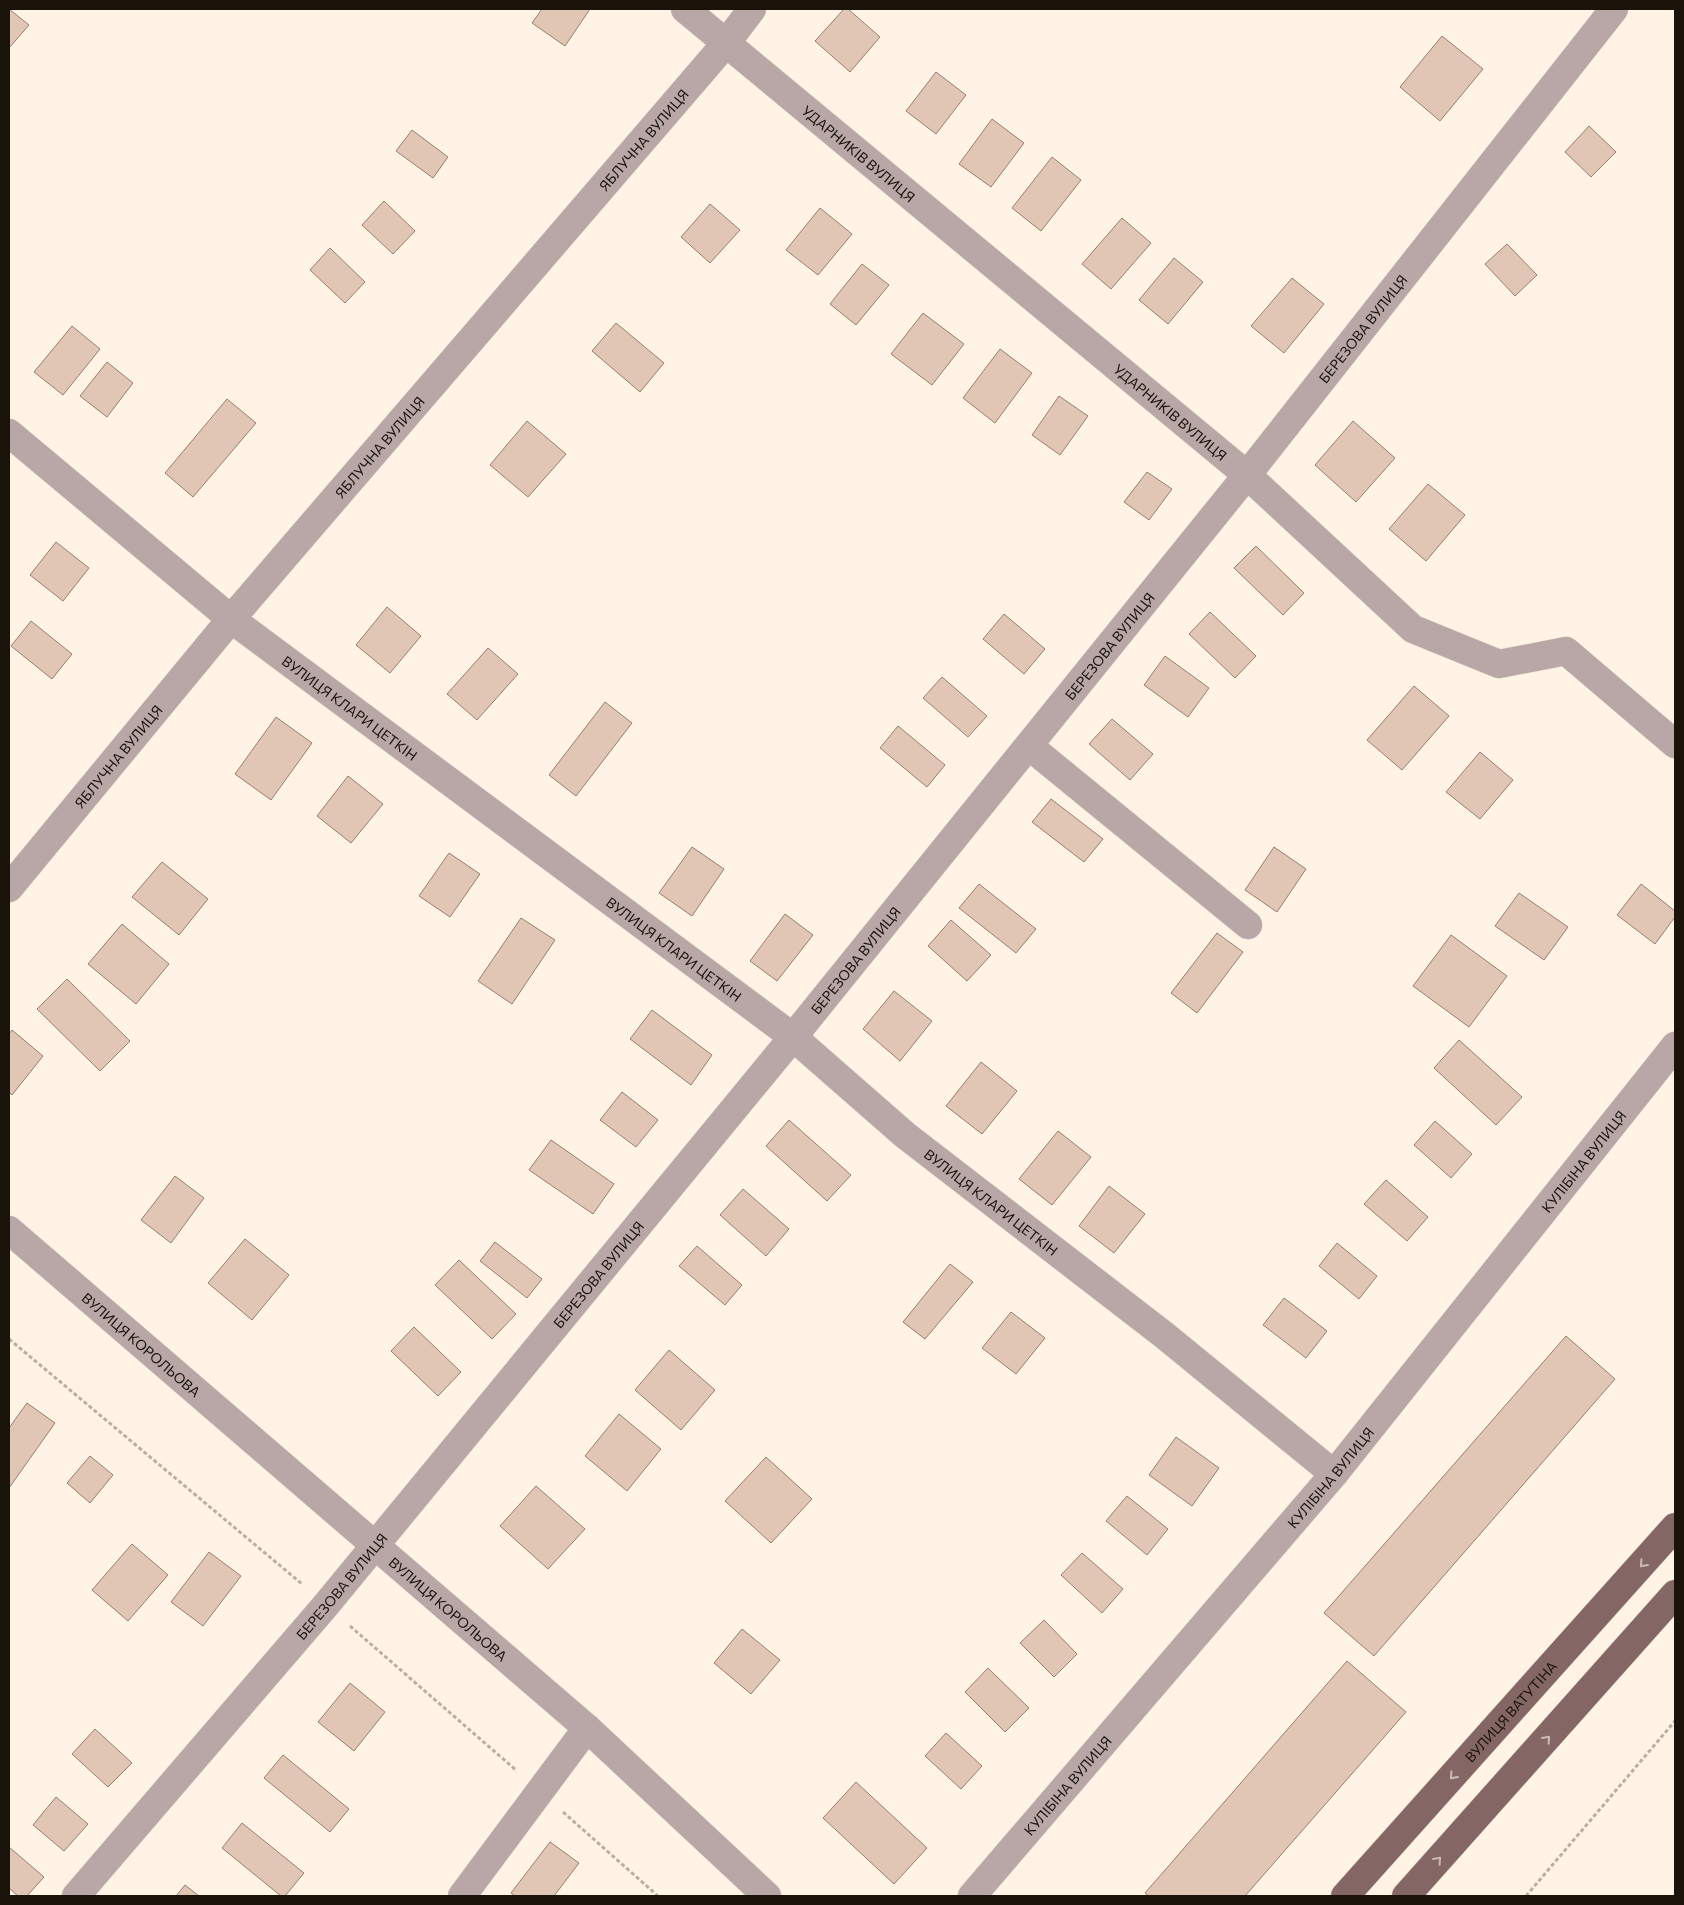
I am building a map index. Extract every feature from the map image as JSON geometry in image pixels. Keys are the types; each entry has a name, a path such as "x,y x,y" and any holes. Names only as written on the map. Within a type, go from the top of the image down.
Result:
{"main road":[{"name":"ВУЛИЦЯ ВАТУТІНА","path":"1345,1896 1675,1527"},
{"path":"1406,1896 1675,1594"}],"street":[{"name":"УДАРНИКІВ ВУЛИЦЯ","path":"685,9 1247,475 1413,629 1499,664 1566,651 1675,744"},
{"name":"ЯБЛУЧНА ВУЛИЦЯ","path":"9,888 231,620 727,42 752,9"},
{"name":"БЕРЕЗОВА ВУЛИЦЯ","path":"76,1896 326,1605 793,1036 1247,475 1614,9"},
{"name":"ВУЛИЦЯ КЛАРИ ЦЕТКІН","path":"9,433 231,620 793,1036 905,1135 1164,1335 1334,1474"},
{"path":"1028,746 1248,925"},
{"name":"КУЛІБІНА ВУЛИЦЯ","path":"972,1896 1334,1474 1675,1046"},
{"name":"ВУЛИЦЯ КОРОЛЬОВА","path":"9,1230 588,1728 767,1896"},
{"path":"462,1896 588,1728"}],"path":[{"path":"9,1339 326,1605 658,1896"},
{"path":"1526,1896 1675,1721"}],"building":[{"path":"9,9 29,25 9,48"},
{"path":"542,9 590,9 565,46 532,23"},
{"path":"844,9 848,9 880,37 850,72 815,41"},
{"path":"1442,36 1483,69 1440,121 1400,87"},
{"path":"936,72 966,95 936,134 906,111"},
{"path":"992,119 1024,143 991,187 959,164"},
{"path":"1589,126 1616,152 1591,177 1565,152"},
{"path":"412,130 448,157 433,178 396,151"},
{"path":"1052,157 1081,180 1041,231 1012,208"},
{"path":"384,201 415,231 393,254 362,225"},
{"path":"710,204 740,230 710,263 681,237"},
{"path":"820,208 852,234 818,275 786,250"},
{"path":"1122,218 1151,243 1111,289 1082,264"},
{"path":"1507,244 1537,275 1515,296 1485,264"},
{"path":"330,248 365,282 345,303 310,270"},
{"path":"1174,258 1203,282 1168,324 1139,300"},
{"path":"862,264 889,285 856,325 830,304"},
{"path":"1292,278 1324,304 1284,353 1251,326"},
{"path":"923,313 964,344 932,385 891,354"},
{"path":"616,323 664,363 640,392 592,351"},
{"path":"72,326 100,349 63,395 34,372"},
{"path":"1000,349 1032,373 995,423 963,398"},
{"path":"107,362 133,383 107,417 80,396"},
{"path":"1059,396 1088,416 1060,455 1032,435"},
{"path":"227,399 256,423 193,497 165,473"},
{"path":"527,421 566,454 528,497 490,465"},
{"path":"1353,421 1395,458 1356,502 1315,465"},
{"path":"1147,472 1172,489 1149,520 1124,502"},
{"path":"1428,484 1465,515 1426,561 1389,529"},
{"path":"56,542 89,568 63,601 30,575"},
{"path":"1256,546 1304,593 1283,615 1234,568"},
{"path":"387,607 421,636 390,673 356,645"},
{"path":"1210,612 1256,656 1235,678 1189,634"},
{"path":"1004,614 1045,649 1024,674 983,639"},
{"path":"31,621 72,654 52,679 11,646"},
{"path":"488,648 518,674 477,720 447,694"},
{"path":"1165,656 1209,688 1188,717 1144,685"},
{"path":"942,677 987,716 968,737 923,698"},
{"path":"1414,686 1449,716 1402,770 1367,740"},
{"path":"605,702 632,723 576,796 549,775"},
{"path":"276,717 312,743 271,800 235,774"},
{"path":"1112,719 1153,754 1130,780 1089,744"},
{"path":"898,726 945,765 927,787 880,748"},
{"path":"1480,752 1513,780 1480,819 1446,792"},
{"path":"348,776 383,804 351,843 317,816"},
{"path":"1051,799 1103,839 1084,862 1032,822"},
{"path":"692,847 724,869 692,916 659,893"},
{"path":"1274,847 1306,869 1277,912 1245,890"},
{"path":"449,853 480,874 450,917 419,896"},
{"path":"162,862 208,899 179,935 132,897"},
{"path":"979,884 1036,929 1016,953 959,908"},
{"path":"1641,884 1675,911 1675,917 1655,944 1617,915"},
{"path":"1519,893 1568,927 1544,960 1495,926"},
{"path":"785,914 813,935 777,981 750,961"},
{"path":"521,918 555,940 512,1004 478,981"},
{"path":"951,920 991,955 967,981 928,946"},
{"path":"122,924 169,964 136,1004 88,964"},
{"path":"1217,933 1243,952 1197,1013 1171,993"},
{"path":"1451,935 1507,976 1469,1027 1413,986"},
{"path":"67,979 130,1041 100,1071 37,1009"},
{"path":"894,991 932,1021 900,1061 863,1029"},
{"path":"652,1010 712,1055 691,1085 630,1039"},
{"path":"12,1030 43,1056 12,1095 9,1092 9,1034"},
{"path":"1459,1040 1522,1097 1496,1125 1434,1068"},
{"path":"981,1062 1017,1091 982,1134 946,1106"},
{"path":"622,1092 658,1120 636,1147 600,1120"},
{"path":"789,1120 851,1175 827,1201 766,1146"},
{"path":"1435,1121 1472,1154 1451,1178 1414,1145"},
{"path":"1058,1131 1091,1157 1052,1205 1019,1179"},
{"path":"551,1140 614,1184 593,1214 529,1170"},
{"path":"175,1176 204,1198 171,1243 141,1220"},
{"path":"1386,1180 1428,1217 1407,1241 1364,1204"},
{"path":"1109,1186 1145,1214 1114,1253 1079,1226"},
{"path":"743,1189 789,1229 766,1256 720,1215"},
{"path":"245,1239 289,1275 252,1320 208,1283"},
{"path":"495,1242 542,1279 527,1298 480,1261"},
{"path":"1337,1243 1377,1276 1359,1299 1319,1266"},
{"path":"697,1246 742,1285 725,1305 679,1266"},
{"path":"459,1260 516,1314 492,1339 435,1285"},
{"path":"950,1264 973,1282 925,1339 903,1322"},
{"path":"1284,1298 1327,1331 1306,1358 1263,1325"},
{"path":"1011,1312 1045,1338 1016,1374 982,1348"},
{"path":"414,1327 461,1372 438,1396 391,1351"},
{"path":"1566,1336 1615,1379 1374,1656 1324,1613"},
{"path":"669,1350 715,1390 681,1430 635,1390"},
{"path":"27,1403 55,1423 9,1488 9,1428"},
{"path":"619,1414 661,1449 627,1491 585,1456"},
{"path":"1176,1437 1219,1468 1192,1506 1149,1475"},
{"path":"90,1456 113,1475 90,1503 67,1483"},
{"path":"766,1457 812,1499 771,1543 725,1501"},
{"path":"536,1486 585,1529 548,1569 500,1526"},
{"path":"1127,1496 1168,1529 1147,1555 1106,1521"},
{"path":"132,1544 168,1575 128,1621 92,1590"},
{"path":"209,1552 241,1576 203,1626 171,1602"},
{"path":"1082,1553 1123,1589 1102,1613 1061,1575"},
{"path":"1044,1620 1077,1654 1054,1677 1020,1643"},
{"path":"742,1629 780,1660 751,1694 714,1663"},
{"path":"1347,1661 1406,1712 1245,1896 1149,1896 1145,1893"},
{"path":"988,1668 1029,1708 1005,1732 965,1692"},
{"path":"350,1683 385,1712 354,1751 318,1722"},
{"path":"95,1729 132,1763 108,1787 72,1754"},
{"path":"946,1733 982,1766 961,1789 925,1756"},
{"path":"283,1755 349,1809 330,1832 264,1778"},
{"path":"856,1782 927,1848 894,1884 823,1818"},
{"path":"56,1797 88,1824 64,1851 33,1825"},
{"path":"242,1823 304,1873 285,1896 281,1896 222,1848"},
{"path":"550,1842 579,1863 554,1896 515,1896 511,1893"},
{"path":"9,1847 44,1877 27,1896 18,1896 9,1888"},
{"path":"185,1885 199,1896 176,1896"}]}
